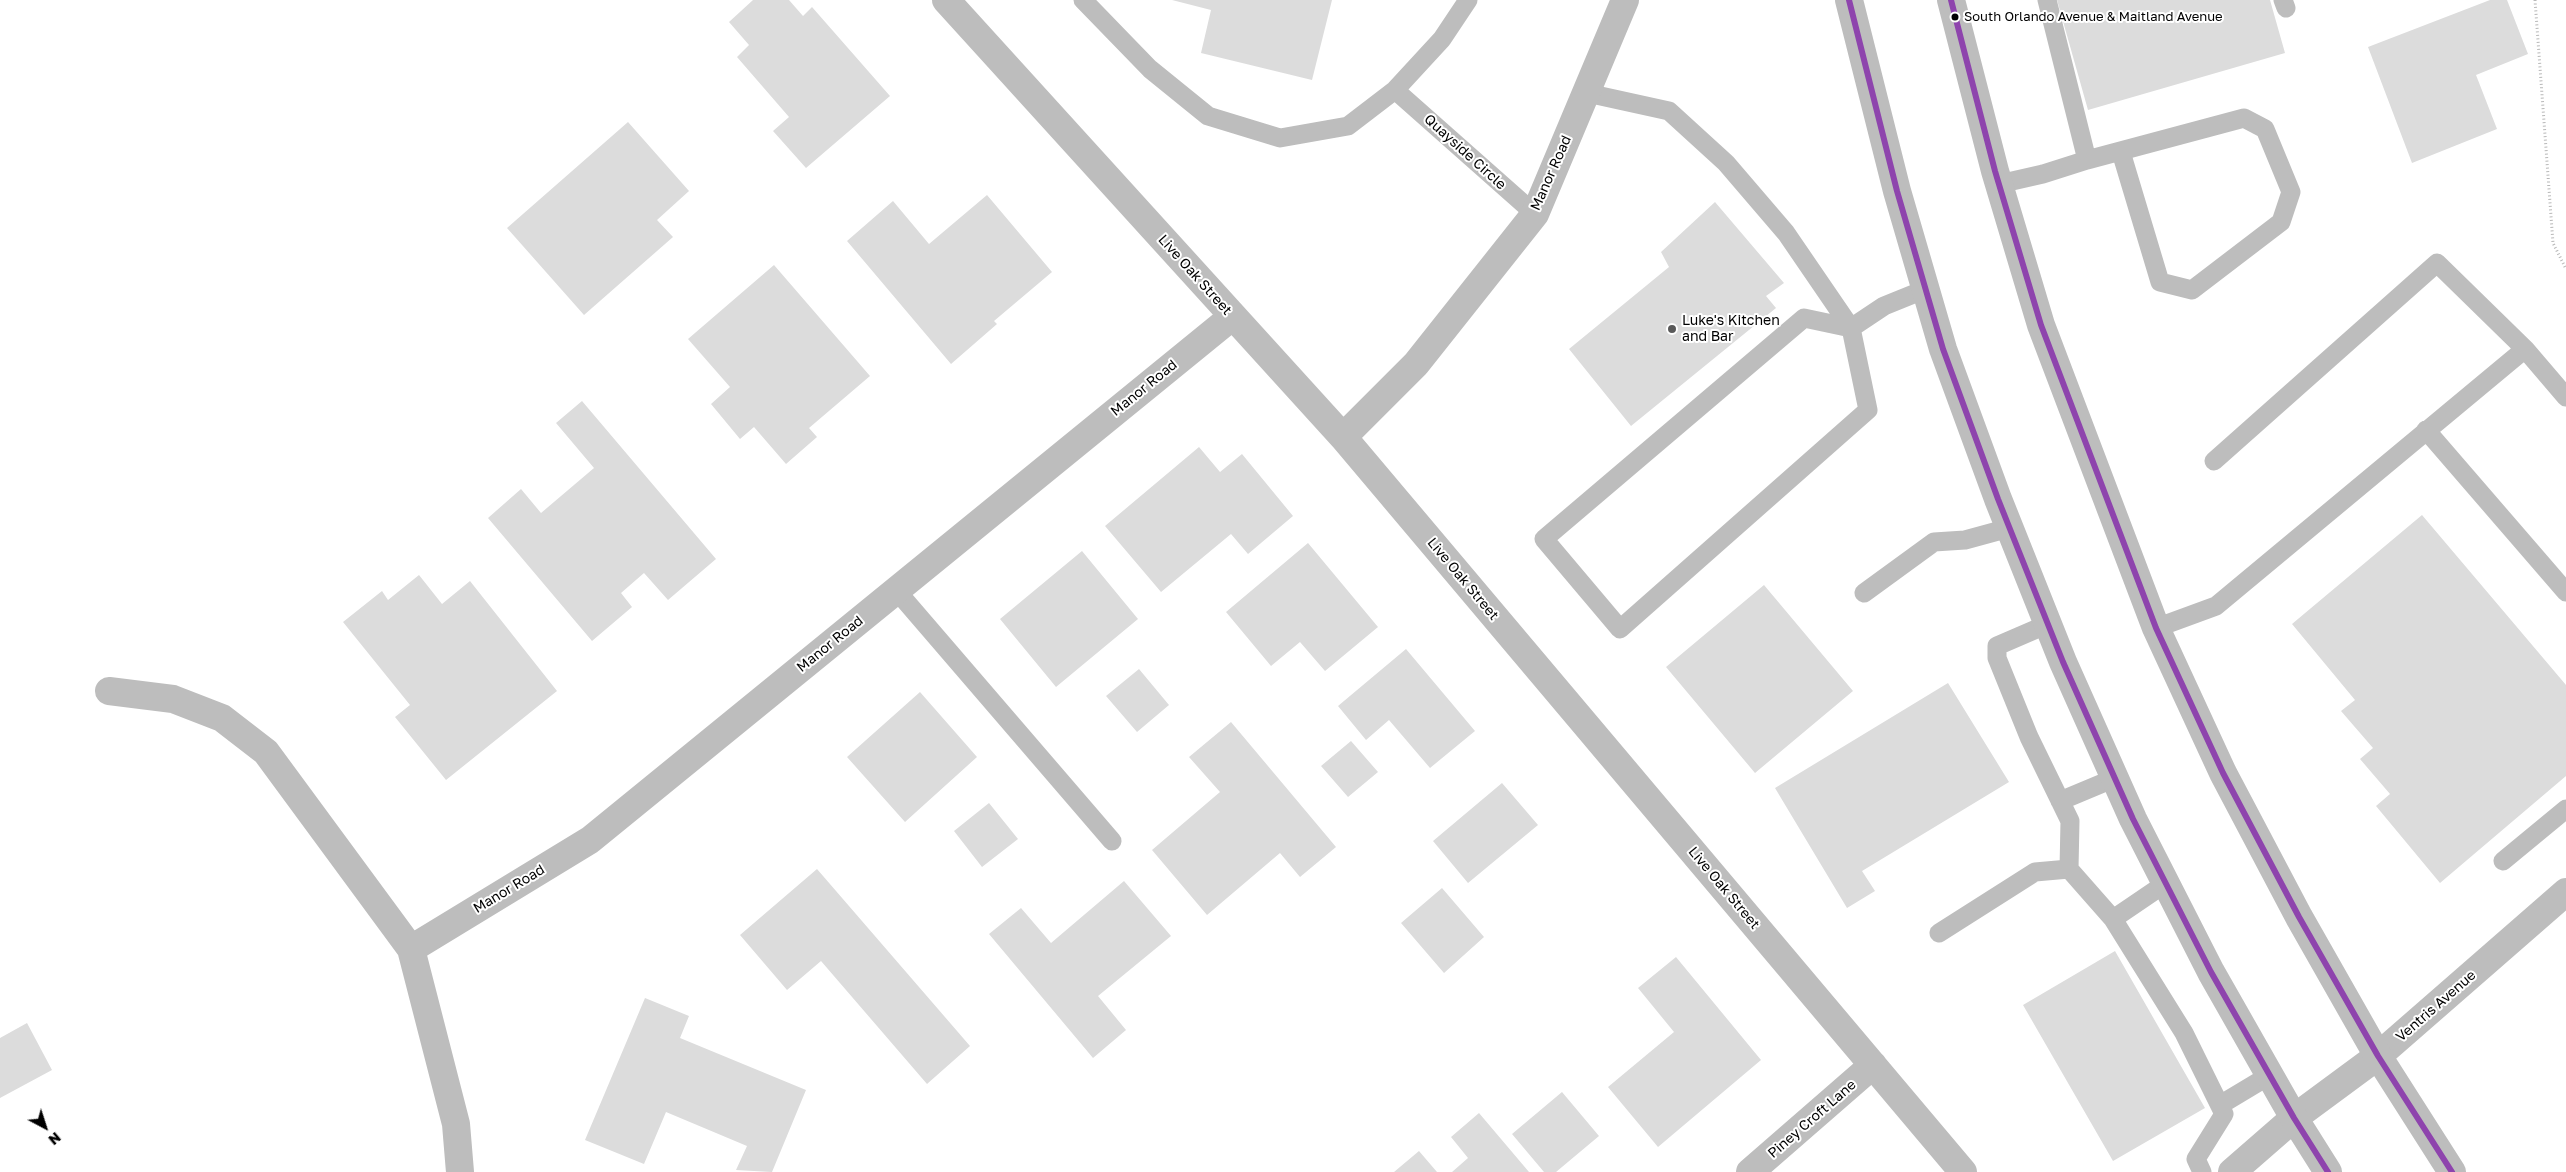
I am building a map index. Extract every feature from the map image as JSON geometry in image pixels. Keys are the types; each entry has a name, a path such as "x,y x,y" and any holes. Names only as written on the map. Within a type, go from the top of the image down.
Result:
{"street":[{"name":"Live Oak Street","path":"946,0 1343,437 1963,1172"},
{"name":"Manor Road","path":"1343,437 1416,364 1534,214 1625,0"},
{"path":"1850,0 1894,181 1943,349 2048,624 2115,778 2211,972 2294,1118 2328,1172"},
{"path":"1951,0 1999,184 2041,325 2156,628 2227,781 2299,917 2378,1056 2452,1172"},
{"name":"Manor Road","path":"411,949 590,840 1233,316"},
{"path":"109,691 173,699 222,718 266,752 411,949 456,1124 460,1172"},
{"name":"Ventris Avenue","path":"2232,1172 2294,1118 2378,1056 2566,892"},
{"name":"Piney Croft Lane","path":"1750,1172 1873,1065"}],"lane":[{"path":"1083,0 1150,70 1208,116 1280,138 1348,126 1395,90 1442,39 1468,0"},
{"path":"2047,0 2087,160"},
{"name":"Quayside Circle","path":"1395,90 1534,214"},
{"path":"1587,93 1669,111 1726,163 1786,233 1851,328 1868,410 1620,629 1544,539 1804,318 1851,328 1884,306 1926,289"},
{"path":"1999,184 2244,118 2265,129 2292,192 2281,222 2192,290 2160,282 2121,152"},
{"path":"2214,461 2437,263 2525,349 2566,397"},
{"path":"2156,628 2216,606 2525,349"},
{"path":"2426,430 2566,592"},
{"path":"1864,593 1934,542 1965,540 2010,528"},
{"path":"896,590 1112,841"},
{"path":"2048,624 1997,646 1997,658 2030,737 2070,821 2069,869 2113,919 2184,1033 2224,1114 2196,1159 2202,1172"},
{"path":"2060,801 2115,778"},
{"path":"2503,861 2566,809"},
{"path":"1939,933 2035,872 2069,869"},
{"path":"2113,919 2166,883"},
{"path":"2220,1105 2270,1075"}],"path":[{"path":"2535,0 2553,244 2566,269"}],"building":[{"path":"753,0 789,0 803,16 812,7 890,96 806,168 773,131 789,117 737,57 749,45 729,22"},
{"path":"1172,0 1332,0 1312,80 1201,53 1211,10"},
{"path":"2057,0 2270,0 2285,53 2088,110"},
{"path":"2490,0 2507,0 2528,54 2476,75 2497,129 2412,163 2368,47"},
{"path":"628,122 689,191 657,220 673,237 584,315 507,228"},
{"path":"987,195 1052,272 994,321 997,324 951,364 847,241 893,201 929,244"},
{"name":"Luke's Kitchen and Bar","path":"1715,202 1784,283 1766,296 1776,308 1631,426 1569,349 1669,267 1661,252"},
{"path":"774,265 870,376 809,428 817,437 786,464 754,427 740,439 711,404 730,387 688,339"},
{"path":"582,401 716,559 668,600 644,573 621,593 632,607 592,641 488,518 521,489 541,513 594,468 556,423"},
{"path":"1199,447 1220,472 1242,454 1293,516 1248,554 1231,534 1161,592 1105,526"},
{"path":"2422,515 2566,685 2566,776 2440,883 2376,806 2390,794 2360,759 2373,748 2341,711 2355,700 2292,624"},
{"path":"1308,543 1378,627 1325,671 1300,642 1271,666 1226,612"},
{"path":"1082,551 1138,619 1056,687 1000,619"},
{"path":"419,575 442,604 470,581 557,691 446,780 395,717 410,705 343,622 382,591 388,600"},
{"path":"1764,585 1853,691 1755,773 1666,667"},
{"path":"1406,649 1475,731 1430,768 1389,720 1366,740 1338,706"},
{"path":"1139,669 1169,705 1137,732 1106,696"},
{"path":"1948,683 2009,782 1862,871 1875,891 1847,908 1775,788"},
{"path":"920,692 977,757 905,822 847,757"},
{"path":"1231,722 1336,847 1300,877 1280,853 1207,915 1152,850 1220,792 1189,757"},
{"path":"1351,741 1378,772 1348,797 1321,766"},
{"path":"1502,783 1538,825 1468,883 1433,841"},
{"path":"989,803 1018,839 982,867 954,831"},
{"path":"817,869 970,1046 927,1084 821,961 787,990 740,935"},
{"path":"1124,881 1171,936 1098,996 1126,1030 1093,1058 989,934 1021,908 1051,943"},
{"path":"1442,888 1484,937 1444,973 1401,923"},
{"path":"2115,951 2205,1108 2113,1161 2023,1005"},
{"path":"1676,957 1761,1060 1658,1147 1608,1087 1674,1032 1638,988"},
{"path":"645,998 689,1016 680,1038 806,1090 772,1172 736,1170 747,1146 666,1112 644,1164 585,1140"},
{"path":"27,1023 52,1070 0,1098 0,1038"},
{"path":"1562,1092 1599,1136 1556,1172 1544,1172 1512,1134"},
{"path":"1479,1113 1529,1172 1452,1172 1468,1158 1451,1137"},
{"path":"1419,1151 1437,1172 1394,1172"}],"transit line":[{"path":"1849,0 1897,191 1943,349 1998,499 2063,662 2133,819 2211,972 2294,1118 2328,1172"},
{"path":"1951,0 1995,171 2041,325 2156,628 2223,773 2299,917 2378,1056 2452,1172"}],"place":[{"name":"South Orlando Avenue & Maitland Avenue","path":"1955,17"},
{"name":"Luke's Kitchen and Bar","path":"1672,329"}]}
